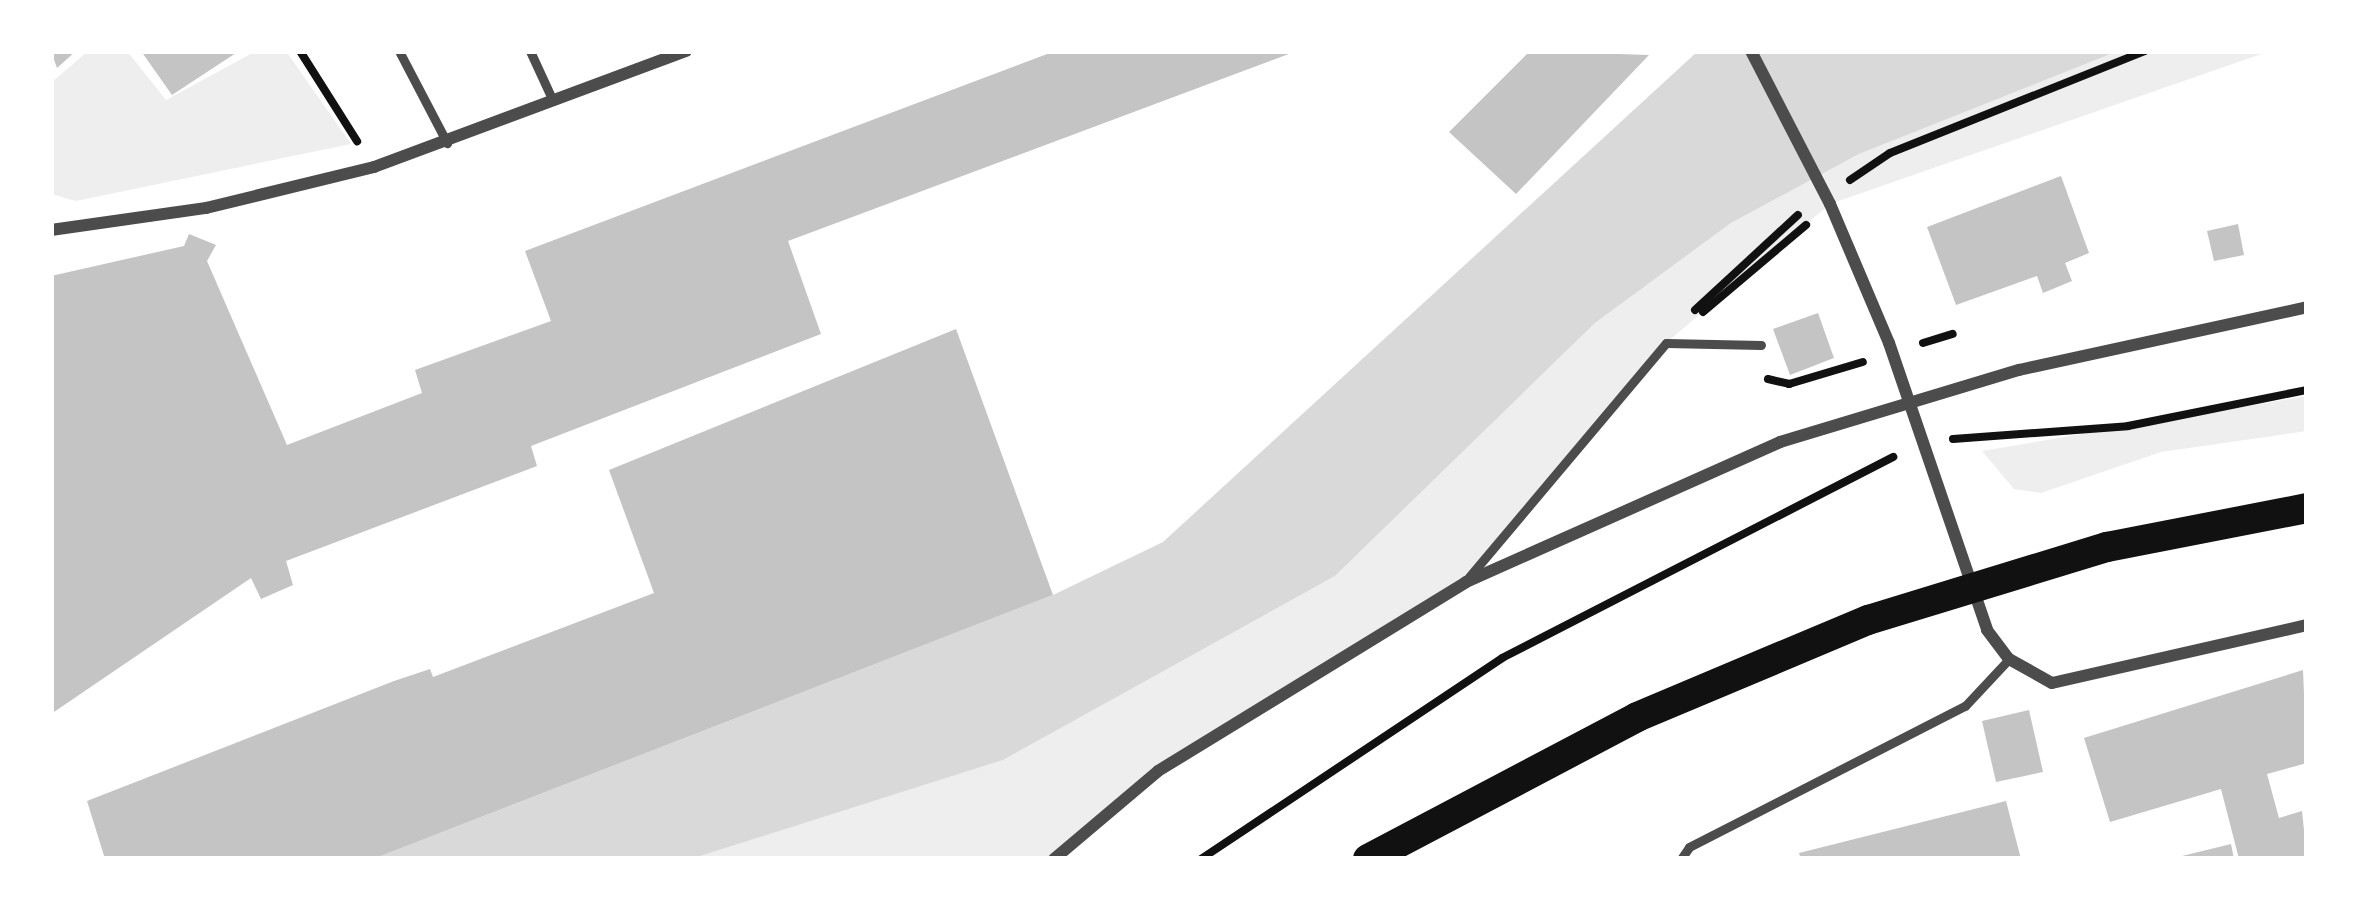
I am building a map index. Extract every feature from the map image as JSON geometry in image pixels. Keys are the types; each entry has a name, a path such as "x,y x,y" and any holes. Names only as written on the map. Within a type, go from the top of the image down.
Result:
{"main road":[{"path":"1368,859 1637,717 1970,584 2107,547 2307,508"}],"street":[{"path":"51,230 206,208 374,167 686,51"},
{"path":"1751,51 1832,198 1889,343 1970,584 2009,658 2052,683 2307,625"},
{"path":"1054,859 1158,771 1466,582 1780,442 2019,370 2307,307"}],"lane":[{"path":"399,51 447,143"},
{"path":"530,51 553,101"},
{"path":"1466,582 1666,343 1717,349 1761,345"},
{"path":"1681,859 1689,847 1965,706 2009,658"}],"path":[{"path":"300,51 374,167"},
{"path":"1666,343 1890,153 2145,51"},
{"path":"1666,343 1777,229 1814,203"},
{"path":"1912,346 1953,334"},
{"path":"1717,349 1737,370 1789,384 1871,359"},
{"path":"1935,444 1978,431 2128,426 2307,390"},
{"path":"1201,859 1502,658 1871,463 1914,450"}],"shaded area":[{"path":"88,51 127,51 166,100 256,51 286,51 351,144 76,201 51,194 51,83"},
{"path":"1698,51 2118,51 1859,154 1731,223 1595,323 1335,576 1003,760 691,859 373,859 1053,595 1163,542"},
{"path":"2118,51 2270,51 1830,204 1666,343 1466,582 1158,771 1054,859 691,859 1003,760 1335,576 1595,323 1731,223 1859,154"},
{"path":"2307,396 2307,431 2161,452 2041,493 2014,489 1982,451"}],"building":[{"path":"51,51 76,51 57,68"},
{"path":"141,51 239,51 172,95"},
{"path":"1055,51 1297,51 788,241 821,334 531,446 537,466 286,561 293,585 261,599 251,578 51,714 51,276 184,246 189,234 216,245 207,261 287,445 422,393 415,370 551,321 525,251"},
{"path":"1530,51 1649,55 1516,194 1449,132"},
{"path":"2061,176 2089,253 2065,263 2072,281 2043,293 2037,276 1956,305 1927,227"},
{"path":"2238,224 2244,255 2214,261 2207,231"},
{"path":"1818,313 1834,358 1790,375 1773,329"},
{"path":"956,329 1053,595 373,859 105,859 87,801 394,681 430,669 433,677 654,593 609,470"},
{"path":"2303,670 2307,763 2267,774 2279,818 2302,811 2307,859 2239,859 2221,789 2110,822 2084,738"},
{"path":"2029,710 2043,772 1996,782 1982,721"},
{"path":"2006,801 2021,859 1801,859 1799,853"},
{"path":"2231,844 2234,859 2178,859 2178,857"}]}
